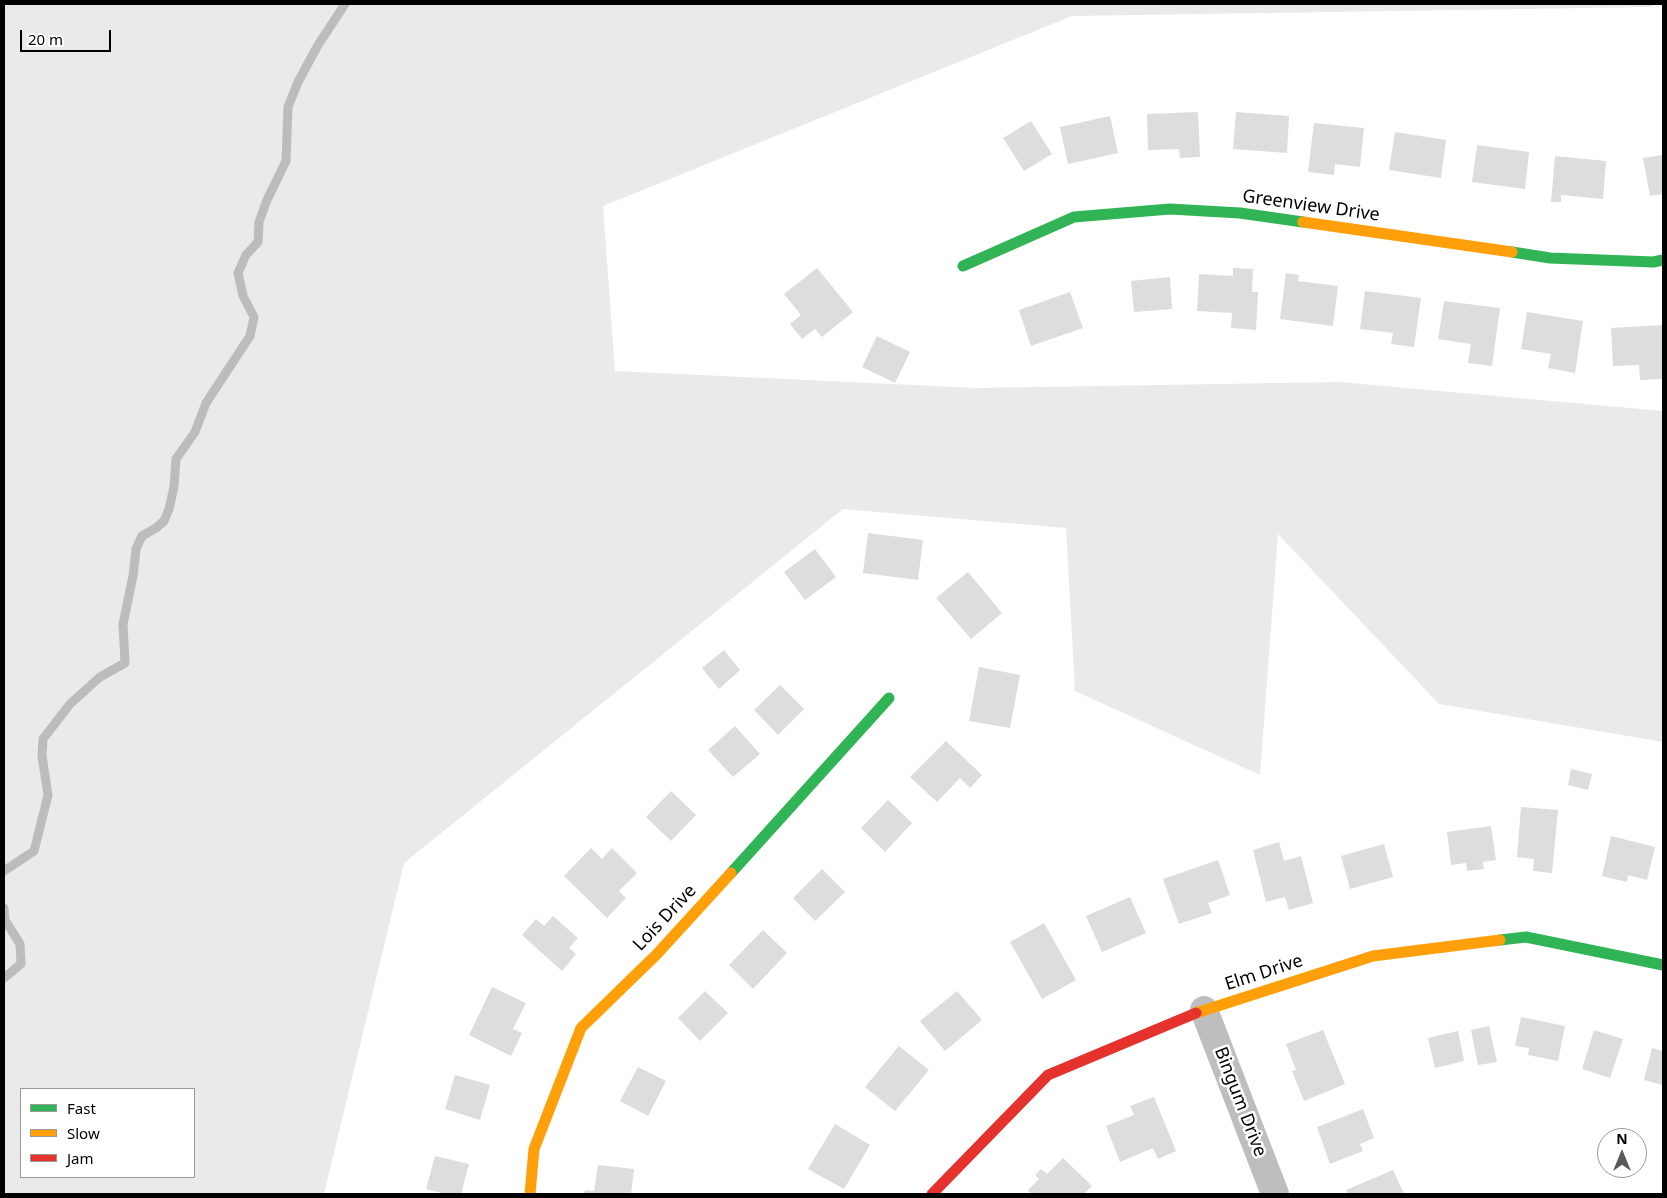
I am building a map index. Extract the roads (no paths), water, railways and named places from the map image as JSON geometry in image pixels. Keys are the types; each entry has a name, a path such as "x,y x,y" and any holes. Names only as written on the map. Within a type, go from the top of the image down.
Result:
{"street":[{"name":"Greenview Drive","path":"963,266 1074,217 1170,209 1240,213 1550,258 1653,262 1663,260"},
{"name":"Lois Drive","path":"530,1194 534,1148 581,1028 657,954 889,698"},
{"name":"Elm Drive","path":"932,1194 1048,1075 1204,1010 1373,956 1526,937 1663,965"},
{"name":"Bingum Drive","path":"1204,1010 1275,1194"}],"waterway":[{"path":"4,871 34,851 48,795 42,756 43,739 70,704 100,677 125,663 123,624 133,576 136,549 142,536 164,521 174,487 176,459 195,432 206,403 250,336 254,317 243,296 238,273 246,255 258,242 259,222 267,200 286,161 288,107 298,82 318,45 345,4"},
{"path":"4,908 5,920 20,944 21,964 4,978"}]}
